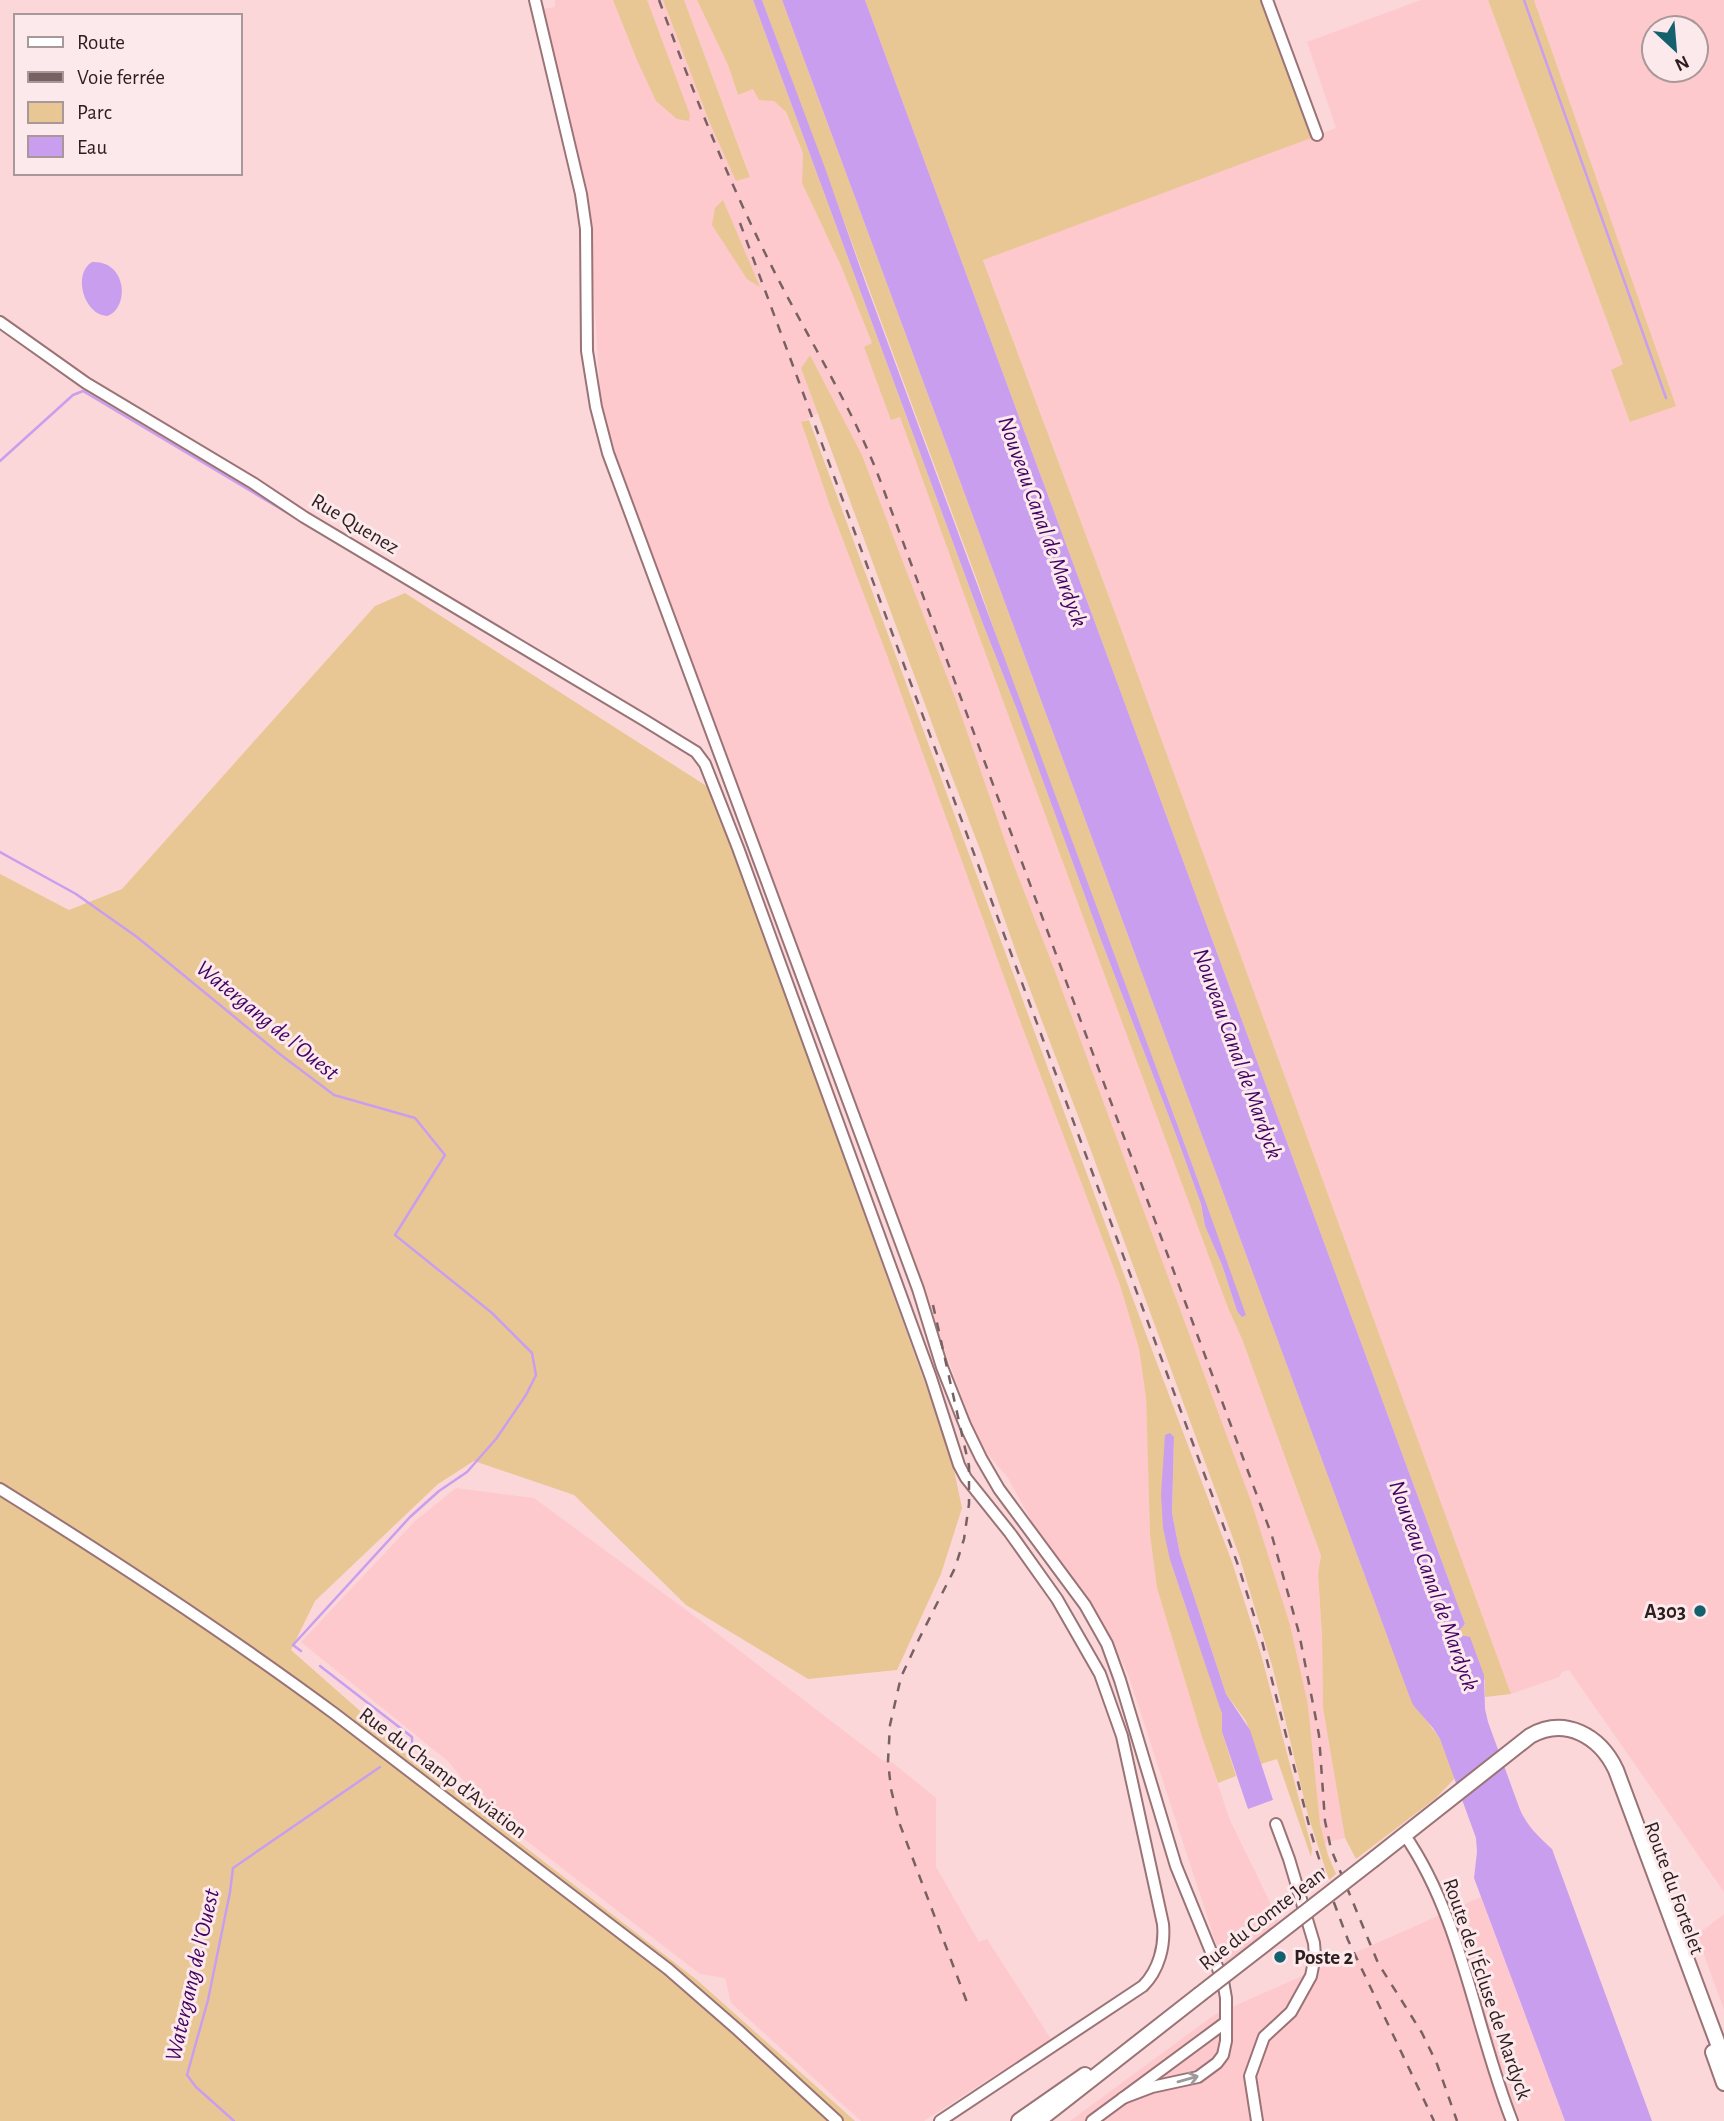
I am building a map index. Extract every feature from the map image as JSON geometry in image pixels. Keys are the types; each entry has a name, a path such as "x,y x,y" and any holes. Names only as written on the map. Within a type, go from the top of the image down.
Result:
{"main road":[{"name":"Route du Fortelet","path":"1404,1834 1525,1739 1539,1731 1558,1727 1579,1732 1599,1746 1608,1755 1619,1776 1724,2060"},
{"name":"Route du Fortelet","path":"1599,1746 1724,2083"},
{"name":"Rue du Comte Jean","path":"1038,2121 1404,1834"},
{"name":"Rue du Comte Jean","path":"1019,2121 1145,2036"}],"street":[{"path":"535,0 583,202 586,229 587,351 596,407 608,453 913,1276 938,1357 965,1425 994,1481 1085,1605 1111,1653 1176,1866 1221,1974 1225,1992 1226,2022 1226,2046 1223,2055 1208,2071 1194,2078 1152,2087 1123,2098"},
{"path":"1267,0 1317,135"},
{"name":"Rue Quenez","path":"0,322 86,383 696,752 705,764 931,1378 958,1465 1016,1540 1067,1614 1100,1674 1120,1728 1163,1924 1163,1941 1158,1961 1147,1982 940,2121"},
{"name":"Rue du Champ d'Aviation","path":"0,1489 126,1569 335,1714 668,1969 837,2121"},
{"path":"1257,2121 1250,2081 1261,2043 1295,2007 1311,1976 1315,1956 1314,1942 1276,1824"},
{"name":"Route de l'Écluse de Mardyck","path":"1404,1834 1424,1867 1448,1920 1512,2121"},
{"path":"1092,2121 1226,2022"}],"shaded area":[{"path":"555,0 663,0 709,121 750,176 684,0 697,0 728,65 738,95 753,89 774,101 786,112 803,153 802,183 841,266 872,343 865,347 891,419 900,417 1321,1557 1318,1573 1323,1708 1345,1838 1325,1843 1320,1823 1308,1705 1251,1501 1010,855 956,700 862,455 810,355 801,368 818,413 801,423 1020,1021 1120,1285 1139,1349 1146,1398 1150,1535 1157,1588 1229,1818 1279,1921 1223,1965 1128,1674 1103,1623 1033,1524 1008,1478 979,1444 780,898 624,483 604,421 600,392 589,216 583,174 541,9 555,7"},
{"path":"1421,0 1488,0 1623,364 1611,370 1631,422 1675,405 1534,0 1724,0 1724,1892 1569,1670 1562,1672 1559,1677 1511,1694 983,259 1336,128 1307,42"},
{"path":"456,1488 534,1498 697,1618 882,1760 893,1763 936,1798 936,1867 979,1942 987,1939 1051,2039 924,2121 861,2121 731,2003 725,1978 700,1974 488,1811 449,1762 301,1642 415,1521"},
{"path":"1481,1897 1565,2121 1070,2121 1214,2015"},
{"path":"1724,1914 1724,2010 1697,1935"}],"green space":[{"path":"613,0 647,0 690,115 689,121 677,119 656,101"},
{"path":"663,0 684,0 750,177 736,181 709,121"},
{"path":"697,0 753,0 983,624 1176,1135 1201,1204 1205,1226 1222,1265 1237,1311 1245,1316 1196,1175 762,0 782,0 1387,1635 1424,1717 1440,1739 1455,1778 1436,1798 1356,1859 1345,1838 1323,1708 1318,1573 1321,1556 900,417 891,420 864,347 872,343 841,266 802,183 803,153 786,112 774,101 759,100 753,89 738,95 728,65"},
{"path":"865,0 1272,0 1322,134 983,260 1511,1694 1485,1697 1485,1681 1458,1631 1465,1624"},
{"path":"1488,0 1534,0 1676,406 1630,422 1611,370 1623,364"},
{"path":"723,200 760,287 747,279 712,225 715,208"},
{"path":"810,355 862,455 956,700 1010,855 1251,1501 1290,1625 1308,1705 1320,1823 1336,1874 1329,1880 1308,1815 1273,1669 1239,1555 801,368"},
{"path":"809,420 1232,1562 1261,1654 1312,1849 1311,1857 1277,1759 1261,1764 1246,1721 1226,1694 1180,1554 1172,1513 1174,1438 1170,1433 1170,1560 1222,1714 1222,1732 1236,1776 1218,1783 1157,1588 1150,1535 1146,1398 1139,1349 1120,1285 830,506 801,422"},
{"path":"405,593 719,794 771,932 819,1089 936,1414 954,1470 962,1508 941,1574 897,1670 808,1679 686,1605 574,1495 474,1461 438,1484 315,1601 291,1650 401,1747 489,1819 697,1980 855,2121 0,2121 0,874 69,910 122,889 375,606"}],"water":[{"path":"753,0 762,0 825,168 1196,1175 1246,1315 1242,1317 1237,1311 1222,1265 1205,1226 1201,1204 1176,1135 983,624"},
{"name":"Nouveau Canal de Mardyck","path":"782,0 865,0 1465,1624 1458,1632 1470,1637 1484,1675 1488,1722 1519,1807 1529,1825 1552,1849 1652,2121 1565,2121 1474,1878 1476,1838 1440,1739 1413,1705 1409,1695"},
{"path":"92,262 104,263 112,268 121,285 119,304 107,316 92,309 83,293 83,275"},
{"path":"1170,1433 1174,1437 1172,1513 1180,1554 1226,1694 1250,1730 1273,1800 1248,1809 1222,1732 1222,1714 1170,1560 1163,1528 1161,1494 1165,1435"}],"waterway":[{"path":"1524,0 1666,398"},
{"path":"0,461 73,395 83,391 291,515"},
{"name":"Watergang de l'Ouest","path":"0,852 76,894 137,937 334,1095 415,1118 445,1155 395,1235 492,1313 532,1353 536,1375 526,1395 496,1439 467,1472 439,1491 410,1517 293,1645 301,1651"},
{"name":"Watergang de l'Ouest","path":"320,1666 412,1737 412,1743 401,1750"},
{"name":"Watergang de l'Ouest","path":"234,2121 196,2087 187,2075 208,2000 233,1868 380,1767"}],"railway":[{"path":"659,0 738,197 855,424 880,480 1272,1536 1299,1633 1319,1735 1325,1821 1331,1849 1378,1963 1422,2033 1437,2064 1457,2121"},
{"path":"740,223 1238,1565 1262,1641 1311,1833 1327,1884 1348,1940 1434,2121"},
{"path":"933,1305 969,1466 969,1504 964,1539 955,1568 901,1677 890,1725 888,1761 899,1822 968,2005"}],"place":[{"name":"A303","path":"1700,1611"},
{"name":"Poste 2","path":"1280,1957"}]}
